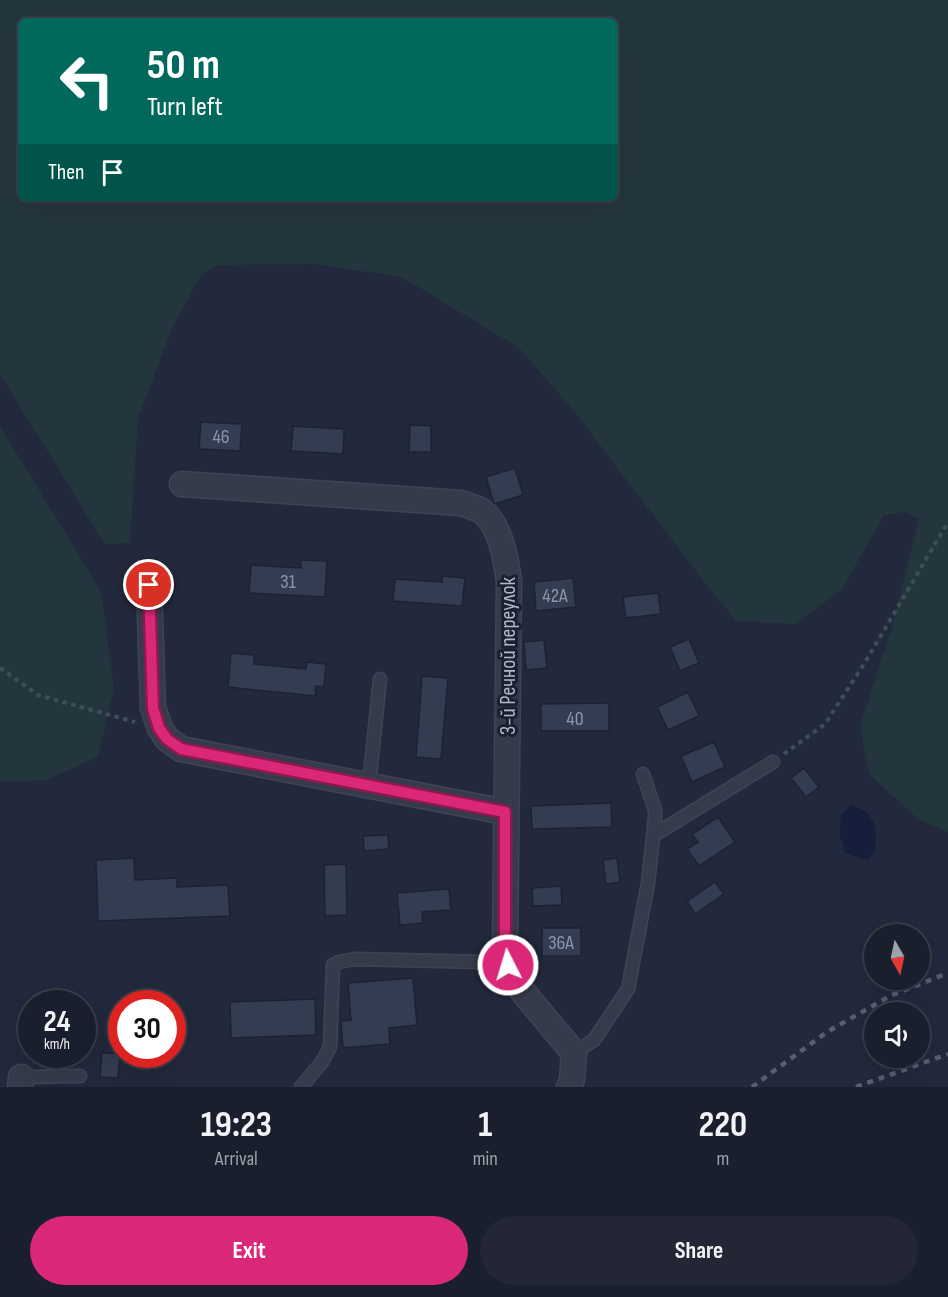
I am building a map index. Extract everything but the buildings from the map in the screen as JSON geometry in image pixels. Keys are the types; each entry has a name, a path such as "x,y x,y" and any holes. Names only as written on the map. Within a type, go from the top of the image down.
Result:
{"street":[{"name":"3-й Речной переулок","path":"182,484 461,503 483,512 496,530 505,554 509,581 505,946 508,965 523,992 574,1053"},
{"path":"149,585 153,708 159,728 167,739 181,749 505,812"},
{"path":"569,1087 572,1080 574,1053"}],"lane":[{"path":"369,785 380,679"},
{"path":"654,835 773,762"},
{"path":"574,1053 594,1040 628,989 648,883 654,835 655,810 643,774"},
{"path":"301,1087 322,1062 330,1047 333,965 355,959 483,962 508,965"},
{"path":"20,1082 80,1077"}],"path":[{"path":"773,762 825,724 864,664 948,522"},
{"path":"0,668 38,695 159,728"}],"shaded area":[{"path":"0,0 948,0 948,832 918,819 869,774 860,726 892,628 919,519 905,512 884,515 842,589 796,624 736,621 575,412 519,348 402,277 313,264 218,265 201,275 173,326 138,418 130,543 105,544 0,374"},
{"path":"0,426 101,592 114,688 98,756 47,780 0,782"}],"water":[{"path":"851,805 866,811 874,823 875,852 867,860 845,853 840,835 841,814"}],"railway":[{"path":"752,1087 827,1032 890,996 948,973"},
{"path":"856,1087 948,1054"}],"route":[{"path":"149,585 153,708 159,728 167,739 181,749 505,812 505,946 508,965"}]}
